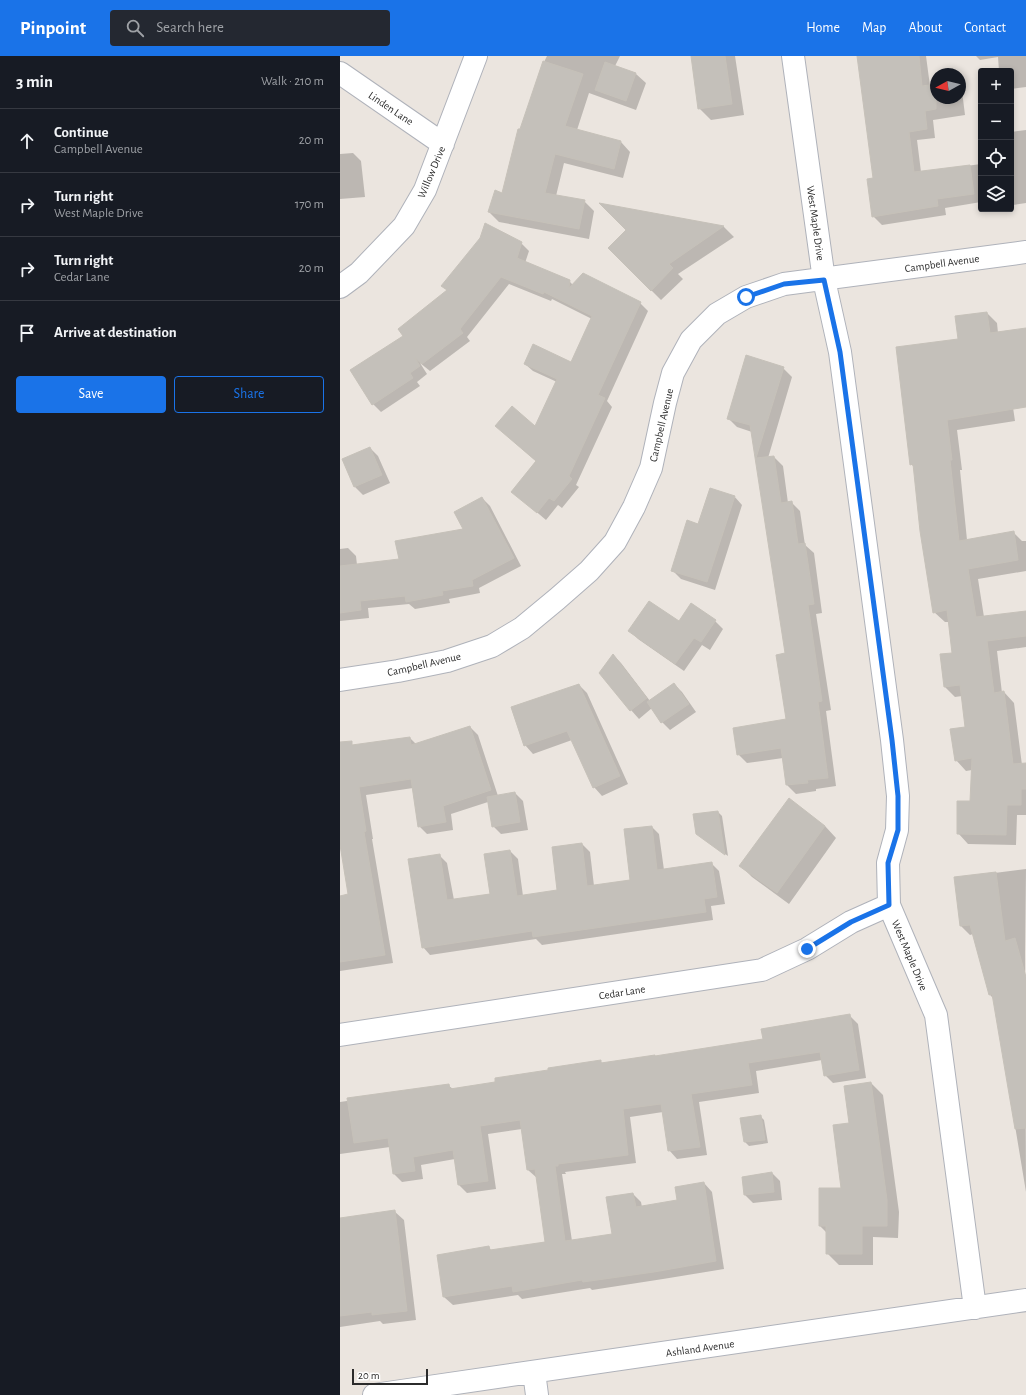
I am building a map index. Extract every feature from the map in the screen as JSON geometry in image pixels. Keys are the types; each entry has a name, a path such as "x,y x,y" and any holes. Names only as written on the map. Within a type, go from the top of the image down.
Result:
{"street":[{"name":"Willow Drive","path":"340,287 359,273 404,226 425,190 476,56"},
{"name":"West Maple Drive","path":"793,56 824,280 840,352 892,740 898,796 898,830 888,863 889,905 936,1015 975,1308"},
{"name":"Linden Lane","path":"340,72 443,144"},
{"name":"Campbell Avenue","path":"340,680 398,671 447,661 492,646 522,628 589,571 615,542 634,507 651,468 665,403 674,373 691,340 717,314 746,297 784,284 824,280 1026,252"},
{"name":"Cedar Lane","path":"340,1035 762,970 807,949 851,922 889,905"},
{"name":"Ashland Avenue","path":"374,1395 1026,1300"},
{"path":"534,1372 537,1395"}],"building":[{"path":"691,56 725,56 732,104 698,109"},
{"path":"857,56 919,56 922,86 930,85 930,104 936,104 936,109 925,111 927,129 909,132 914,172 970,165 974,194 937,199 938,206 872,217 867,179 873,178"},
{"path":"543,61 583,74 565,126 621,141 614,169 555,154 545,193 585,200 579,229 488,212 495,190 502,193 518,129 520,129"},
{"path":"605,62 636,73 626,101 595,90"},
{"path":"599,203 724,226 669,264 673,268 651,291 608,248 626,230"},
{"path":"485,223 522,242 517,258 570,280 569,288 583,273 641,302 598,395 605,398 569,476 572,479 554,501 549,498 537,513 511,492 536,461 495,426 512,406 535,426 557,379 524,364 533,344 571,362 592,316 544,292 543,294 501,277 460,329 463,333 422,364 415,358 420,366 410,373 413,378 372,405 350,370 403,336 398,329 447,290 441,286 480,238"},
{"path":"987,312 990,333 1026,328 1026,407 947,420 959,541 1014,531 1018,560 968,569 976,617 1026,611 1026,636 987,641 994,693 1004,691 1013,764 1026,763 1026,789 1021,789 1021,805 1007,805 1006,835 957,834 957,801 970,801 972,758 955,761 950,729 965,727 960,685 944,687 940,654 952,653 947,610 933,613 920,531 913,464 910,465 896,347 958,339 955,316"},
{"path":"746,355 784,367 756,458 774,456 781,503 792,501 798,544 805,543 814,604 808,605 822,701 818,702 828,778 807,780 808,783 786,785 781,748 737,755 733,728 786,719 776,655 785,653 750,425 727,419"},
{"path":"370,447 382,475 354,487 342,459"},
{"path":"710,488 735,496 707,582 671,571 687,520 698,524"},
{"path":"482,497 514,558 472,580 473,586 442,591 443,595 406,602 405,596 360,601 361,610 340,613 340,566 399,559 395,541 463,529 454,512"},
{"path":"649,601 679,621 691,603 716,620 701,642 694,638 675,664 628,631"},
{"path":"613,654 647,698 630,711 599,673"},
{"path":"674,683 689,704 661,723 647,702"},
{"path":"579,684 620,776 593,788 567,731 524,746 511,707"},
{"path":"470,726 491,790 443,806 446,822 418,827 411,779 359,787 366,831 364,832 385,955 340,962 340,896 348,894 340,845 340,742 352,741 352,745 410,737 411,745"},
{"path":"515,792 520,822 492,827 487,797"},
{"path":"789,798 825,826 777,893 739,866"},
{"path":"718,811 725,855 696,834 693,814"},
{"path":"652,826 657,870 712,862 717,897 704,899 706,912 533,937 532,931 422,948 408,859 440,854 447,900 490,894 484,854 510,850 517,896 557,890 552,847 582,843 587,886 630,880 624,829"},
{"path":"996,872 1005,941 1015,938 1026,977 1026,1128 1015,1129 992,994 989,995 970,925 960,926 954,877"},
{"path":"850,1014 859,1070 824,1076 820,1052 748,1063 752,1085 691,1094 700,1147 668,1151 661,1104 623,1109 628,1155 558,1164 558,1166 555,1166 565,1241 612,1234 606,1197 633,1193 636,1207 677,1200 675,1187 704,1182 716,1261 654,1272 583,1282 582,1280 513,1292 512,1286 443,1297 437,1255 489,1246 490,1250 545,1242 535,1169 527,1170 520,1120 480,1126 488,1181 458,1185 453,1150 413,1157 415,1171 393,1174 388,1138 354,1143 347,1098 449,1084 450,1089 495,1082 495,1078 548,1070 548,1068 601,1060 601,1063 655,1056 763,1039 761,1029"},
{"path":"871,1082 887,1200 887,1226 862,1226 862,1254 826,1254 826,1226 819,1226 819,1188 841,1188 833,1125 849,1123 844,1086"},
{"path":"761,1115 765,1140 744,1142 740,1118"},
{"path":"772,1172 774,1192 744,1195 742,1177"},
{"path":"395,1210 407,1311 372,1315 372,1312 340,1316 340,1218"}],"route":[{"path":"746,297 784,284 824,280 840,352 892,740 898,796 898,830 888,863 889,905 851,922 807,949"}]}
